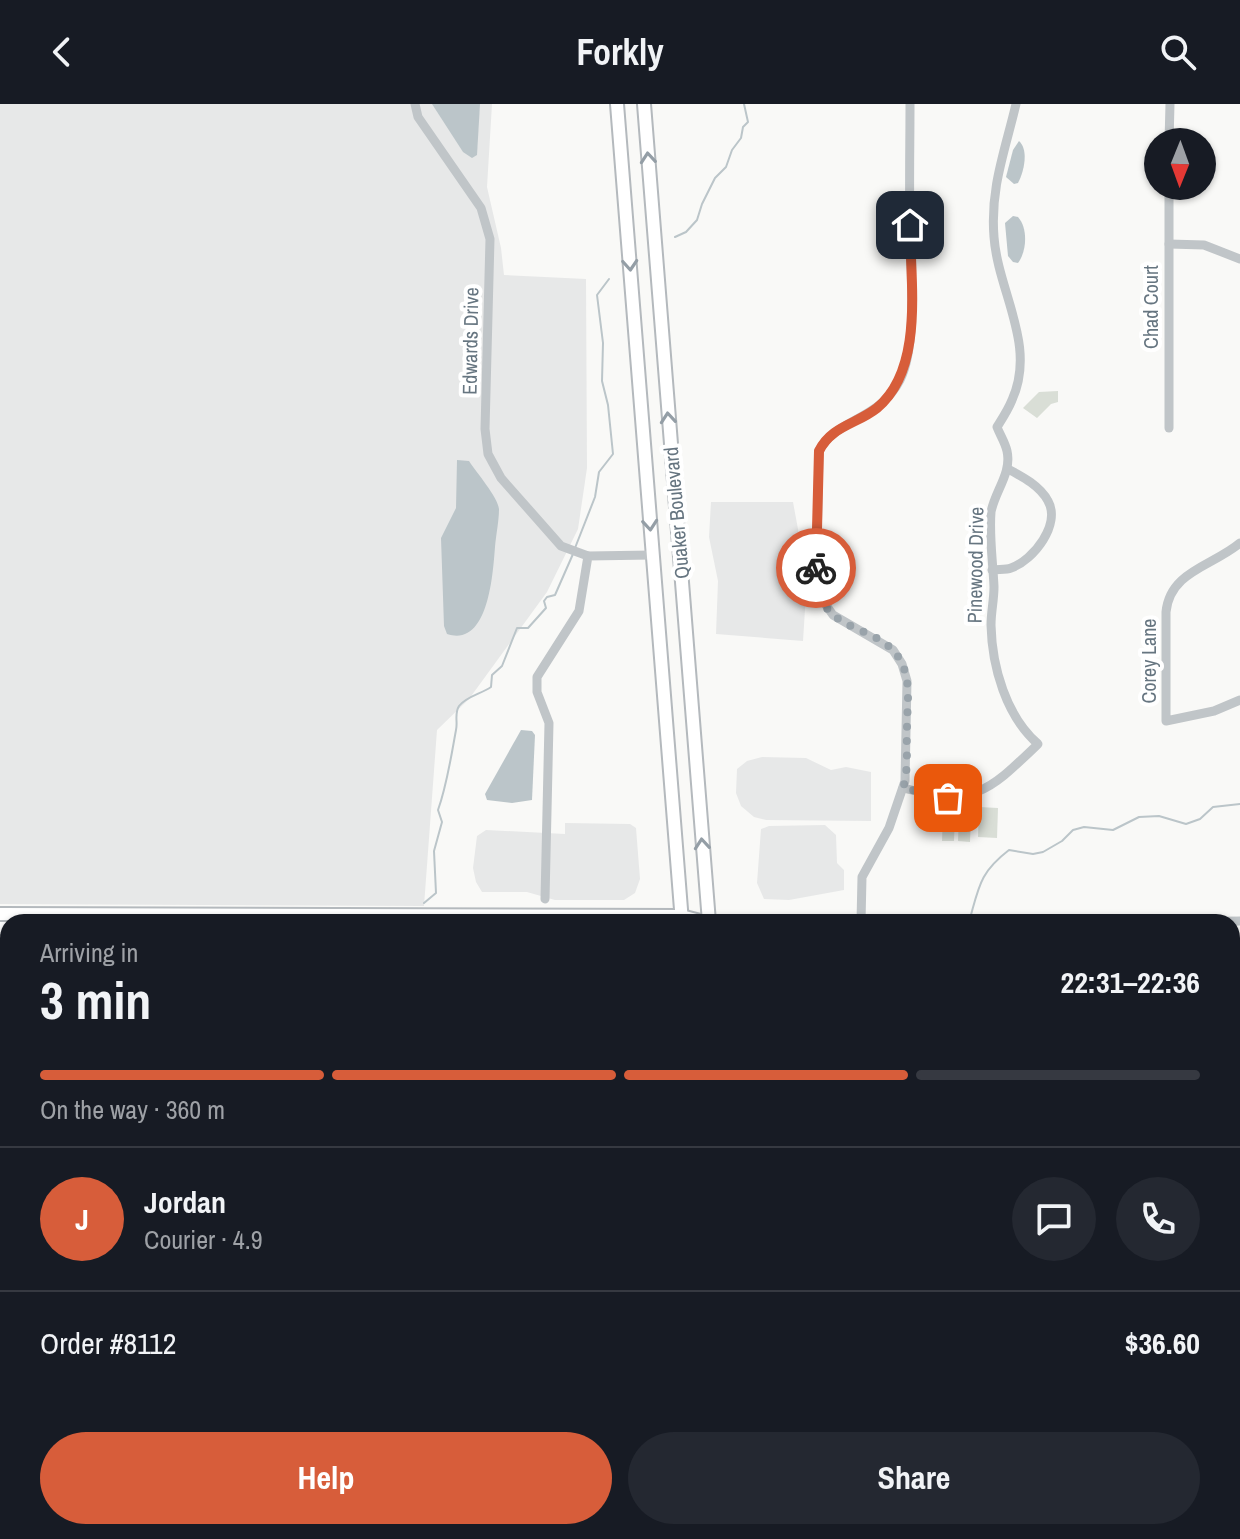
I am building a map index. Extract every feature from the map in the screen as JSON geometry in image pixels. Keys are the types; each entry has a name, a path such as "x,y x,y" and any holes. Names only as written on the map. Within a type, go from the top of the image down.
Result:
{"main road":[{"name":"Quaker Boulevard","path":"617,104 681,914"},
{"name":"Quaker Boulevard","path":"644,104 705,914"}],"street":[{"name":"Edwards Drive","path":"415,104 418,117 481,208 490,239 485,429 488,454 501,478 561,546 586,556 652,555"},
{"path":"861,914 862,877 889,828 903,788 906,771 905,671 887,645 842,622 821,601 815,583 816,504 821,446 828,435 872,412 889,397 901,378 908,356 910,104"},
{"path":"992,570 1011,568 1026,559 1051,527 1052,517 1050,503 1039,489 1008,469 1007,448 997,427 1016,387 1020,347 996,253 993,208 997,172 1016,104"},
{"path":"1169,128 1170,104"},
{"name":"Chad Court","path":"1169,200 1169,428"},
{"path":"1169,244 1204,245 1240,259"},
{"name":"Pinewood Drive","path":"903,788 936,797 966,796 997,782 1038,744 1015,719 996,664 991,621 994,598 990,527 993,502 1008,469"},
{"name":"Corey Lane","path":"1240,543 1186,576 1169,595 1166,612 1166,721 1214,711 1240,700"},
{"path":"545,899 549,723 537,692 537,677 579,611 586,556"}],"shaded area":[{"path":"0,104 492,104 487,187 504,275 586,279 587,468 578,529 547,592 469,699 437,730 424,906 0,904"},
{"path":"432,104 480,104 477,155 472,158 463,152"},
{"path":"1019,141 1024,150 1024,161 1018,183 1014,184 1006,177 1013,150"},
{"path":"1013,216 1018,217 1025,233 1018,263 1008,256 1005,223"},
{"path":"1058,391 1058,402 1051,404 1037,418 1023,408 1039,392"},
{"path":"457,460 469,461 491,491 499,509 493,573 486,605 472,630 461,635 447,634 444,626 441,538 456,508"},
{"path":"711,502 793,502 807,578 803,641 716,634 718,581 709,537"},
{"path":"521,730 532,731 535,735 532,800 512,803 487,800 485,794"},
{"path":"762,757 806,758 831,770 846,767 871,772 871,821 766,820 754,817 741,806 736,793 737,769 747,761"},
{"path":"979,807 998,808 997,838 978,837"},
{"path":"943,815 955,815 954,841 942,841"},
{"path":"959,816 971,816 970,842 958,841"},
{"path":"565,823 630,824 636,828 640,879 635,893 624,900 555,900 527,892 482,892 473,868 477,836 486,830 565,834"},
{"path":"825,825 836,835 837,863 844,870 844,890 789,900 764,899 757,883 761,829 769,826"}],"waterway":[{"path":"675,237 686,232 697,220 715,178 726,167 748,122 744,104"},
{"path":"575,548 595,497 599,472 613,454 602,381 603,343 597,295 609,279"},
{"path":"424,903 436,893 434,851 442,822 438,810 459,706 491,687 492,675 502,666 517,628 528,628 546,608 544,601 555,595 573,554"},
{"path":"971,914 986,874 1009,850 1033,854 1043,852 1073,830 1084,827 1113,830 1139,817 1159,816 1186,824 1200,819 1213,807 1240,804"}],"way so far":[{"path":"816,568 816,591 827,609 842,622 887,645 905,671 906,771 903,788 948,798"}],"route":[{"path":"816,568 819,451 828,435 872,412 889,397 901,378 908,356 910,225"}]}
